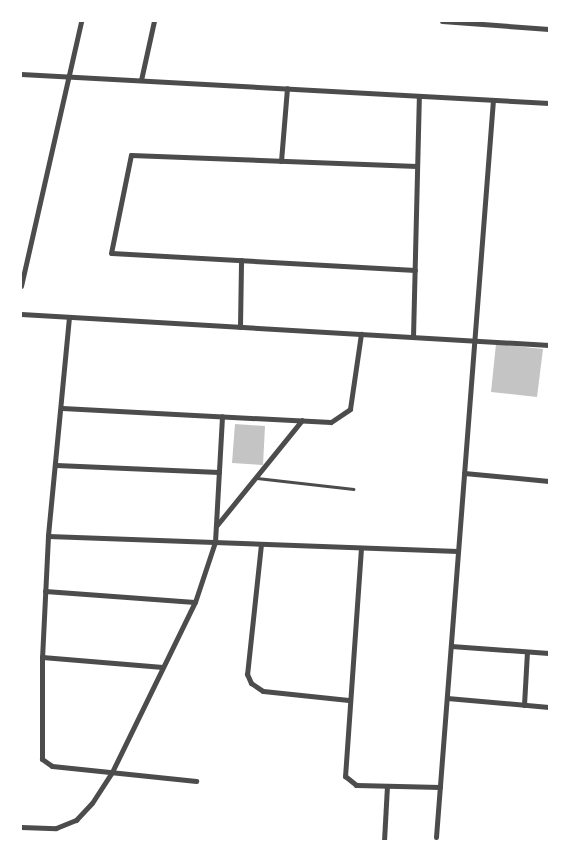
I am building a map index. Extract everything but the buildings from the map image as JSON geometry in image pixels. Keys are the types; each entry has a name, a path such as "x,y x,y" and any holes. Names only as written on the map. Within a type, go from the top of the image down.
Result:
{"street":[{"path":"21,286 81,21"},
{"path":"141,80 154,21"},
{"path":"442,21 549,29"},
{"path":"541,28 543,21"},
{"path":"21,74 549,103"},
{"path":"281,161 287,88"},
{"path":"413,337 419,96"},
{"path":"436,837 493,100"},
{"path":"415,270 111,254 131,155 417,166"},
{"path":"240,260 240,327"},
{"path":"21,314 549,345"},
{"path":"69,316 62,408 48,536 42,657 42,758 52,766 196,781"},
{"path":"62,408 331,422 350,409 361,334"},
{"path":"21,827 56,828 76,820 92,803 112,772 195,602 215,542 222,416"},
{"path":"216,526 302,420"},
{"path":"56,465 219,472"},
{"path":"464,473 549,480"},
{"path":"48,536 458,551"},
{"path":"261,544 247,674 251,683 263,692 349,700"},
{"path":"361,548 344,776 356,785 440,787"},
{"path":"45,591 195,602"},
{"path":"451,646 549,653"},
{"path":"524,705 527,652"},
{"path":"42,657 163,667"},
{"path":"447,698 549,707"},
{"path":"384,841 387,786"}],"lane":[{"path":"256,478 353,488"}]}
